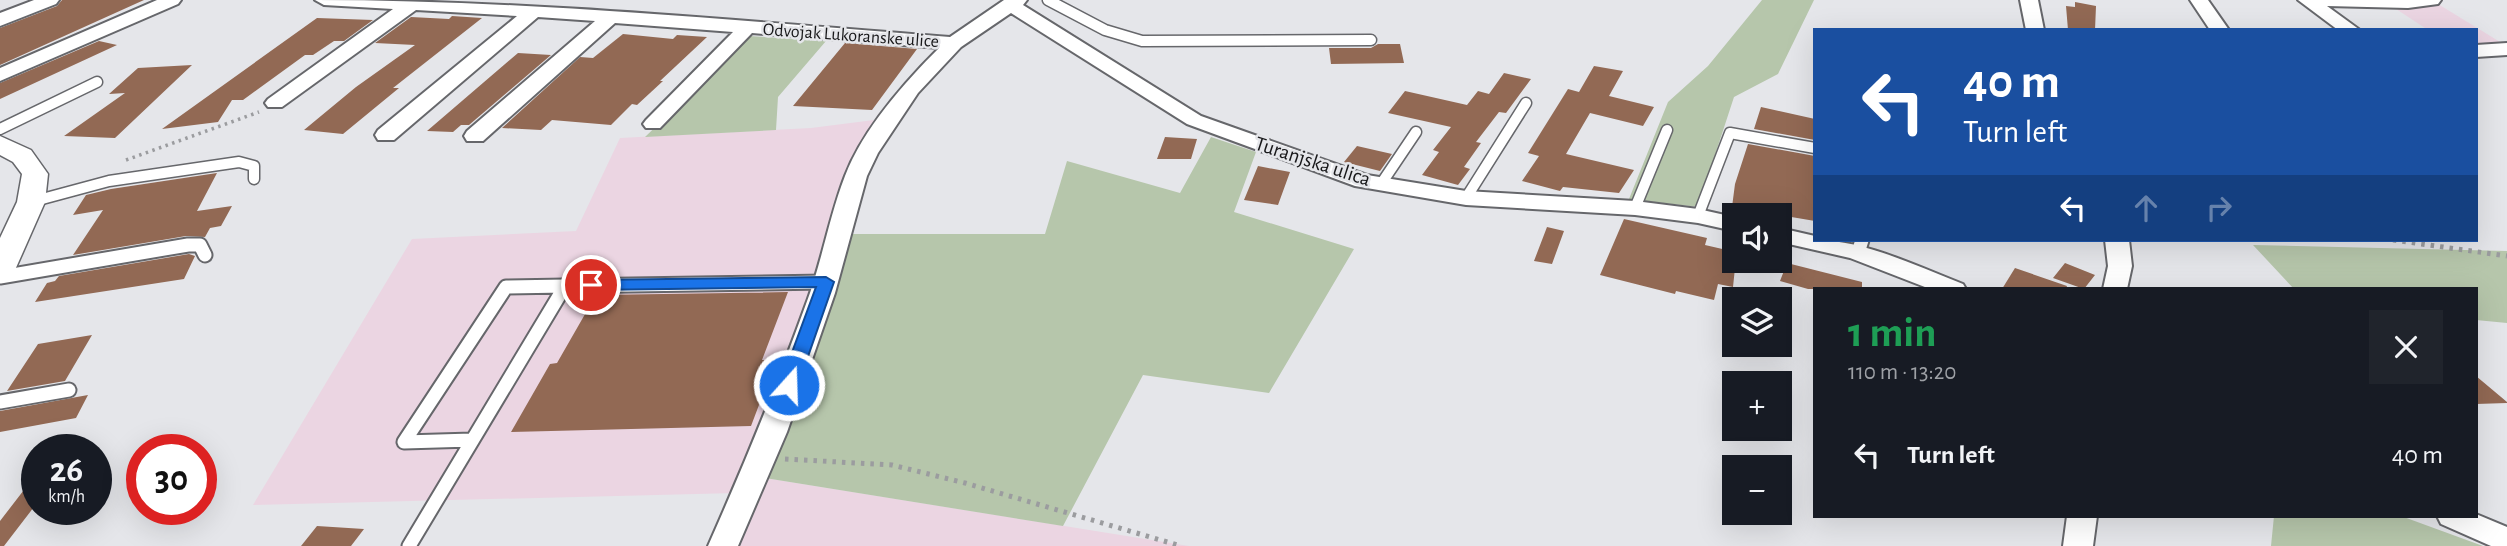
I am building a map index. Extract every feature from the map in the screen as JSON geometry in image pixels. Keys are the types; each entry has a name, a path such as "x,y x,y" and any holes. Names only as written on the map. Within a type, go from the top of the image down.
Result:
{"street":[{"path":"0,20 50,0"},
{"path":"0,75 172,0"},
{"name":"Odvojak Lukoranske ulice","path":"324,0 611,17 954,43"},
{"path":"2029,0 2035,28"},
{"path":"2199,0 2219,28"},
{"path":"2307,0 2348,28"},
{"path":"2320,0 2432,0"},
{"path":"723,546 763,458 826,282 856,176 867,153 910,89 954,43 1014,2"},
{"name":"Turanjska ulica","path":"1014,2 1194,120 1363,181 1466,198 1635,208 1722,221"},
{"path":"279,104 420,4"},
{"path":"386,135 534,12"},
{"path":"475,135 611,17"},
{"name":"Odvojak Lukoranske ulice","path":"653,124 748,27"},
{"path":"2478,51 2507,49"},
{"path":"0,144 22,156 35,174 31,202 0,270"},
{"path":"1792,237 1813,240"},
{"path":"1827,242 1860,247 1950,287"},
{"path":"2115,287 2120,266 2117,242"},
{"path":"2078,546 2082,518"},
{"path":"2457,518 2507,540"}],"lane":[{"path":"1048,0 1098,29 1119,37 1142,41 1371,40"},
{"path":"0,129 97,82"},
{"path":"1466,198 1526,103"},
{"path":"1635,208 1667,130"},
{"path":"1381,184 1416,132"},
{"path":"1699,216 1730,133 1813,148"},
{"path":"31,202 109,181 239,162 254,166 254,179"},
{"path":"0,277 188,245 200,245 205,255"},
{"path":"472,440 404,442 506,286 826,282"},
{"path":"409,546 565,285"},
{"path":"0,402 69,390"}],"path":[{"path":"125,161 243,120 279,104"},
{"path":"2407,242 2507,256"},
{"path":"763,458 889,465 1014,495 1116,529 1181,546"}],"shaded area":[{"path":"2438,4 2477,28 2425,28 2390,5"},
{"path":"2478,28 2505,45 2478,45"},
{"path":"874,120 850,167 819,273 736,493 253,505 412,239 576,231 620,138 811,128"},
{"path":"765,478 1189,546 733,546"}],"green space":[{"path":"1762,0 1814,0 1778,74 1734,97 1698,207 1629,199 1668,102 1708,66"},
{"path":"750,36 826,41 778,97 776,130 645,137"},
{"path":"1211,137 1256,152 1234,212 1354,249 1269,393 1143,375 1063,526 765,478 852,234 1045,234 1067,161 1180,193"},
{"path":"2253,245 2507,251 2507,323 2478,320 2478,287 2292,287"},
{"path":"2274,518 2406,518 2483,546 2271,546"}],"building":[{"path":"62,0 144,0 0,65 0,28 57,6"},
{"path":"2075,2 2096,6 2095,28 2068,28 2066,6 2075,7"},
{"path":"452,16 482,18 393,88 399,88 343,134 304,130 356,87 415,45 375,43 411,17 449,19"},
{"path":"317,18 373,20 344,41 334,41 313,55 305,55 243,100 232,100 218,122 162,129"},
{"path":"623,34 673,39 677,35 707,37 637,105 632,104 611,125 552,120 541,130 502,128 580,57 593,58"},
{"path":"99,41 117,45 0,99 0,83"},
{"path":"845,43 917,49 872,110 793,106"},
{"path":"1378,44 1400,44 1404,63 1331,64 1329,48 1371,48"},
{"path":"518,53 551,55 469,125 461,125 453,132 427,131"},
{"path":"192,65 115,138 64,136 125,93 109,94 138,68"},
{"path":"1594,66 1623,71 1609,96 1654,107 1643,126 1590,113 1566,154 1634,170 1619,193 1563,187 1560,191 1522,181 1539,156 1528,153 1568,89 1579,92"},
{"path":"1504,73 1531,79 1506,113 1499,112 1476,142 1481,143 1464,167 1470,169 1458,185 1422,175 1439,152 1433,150 1451,127 1388,113 1405,91 1467,105 1478,91 1489,94"},
{"path":"1761,107 1813,119 1813,140 1754,129"},
{"path":"1165,137 1197,139 1191,159 1157,159"},
{"path":"1748,144 1813,156 1813,221 1792,217 1792,203 1733,203 1735,184"},
{"path":"1357,146 1392,154 1380,171 1344,162"},
{"path":"1258,166 1290,172 1278,205 1244,200"},
{"path":"217,173 197,211 232,206 221,226 210,228 205,237 186,236 73,255 103,210 73,215 86,195"},
{"path":"1624,219 1707,238 1705,245 1722,249 1722,273 1734,273 1733,287 1718,284 1714,300 1676,291 1675,294 1600,275"},
{"path":"1547,227 1564,231 1552,264 1534,261"},
{"path":"189,254 195,256 184,279 35,302 47,283 55,281 59,276"},
{"path":"2065,263 2095,275 2086,287 2053,278"},
{"path":"1792,264 1862,282 1862,287 1808,289 1780,281 1783,273 1792,273"},
{"path":"2015,268 2067,286 2067,287 2003,287"},
{"path":"788,292 762,360 776,360 751,426 511,432 550,364 557,363 596,295"},
{"path":"92,335 65,381 7,391 38,344"},
{"path":"2478,378 2507,402 2478,404"},
{"path":"88,395 76,418 0,432 0,411"},
{"path":"21,494 21,524 4,546 0,546 0,521"},
{"path":"317,526 364,529 351,546 301,546"}],"route":[{"path":"591,285 826,282 789,385"}]}
